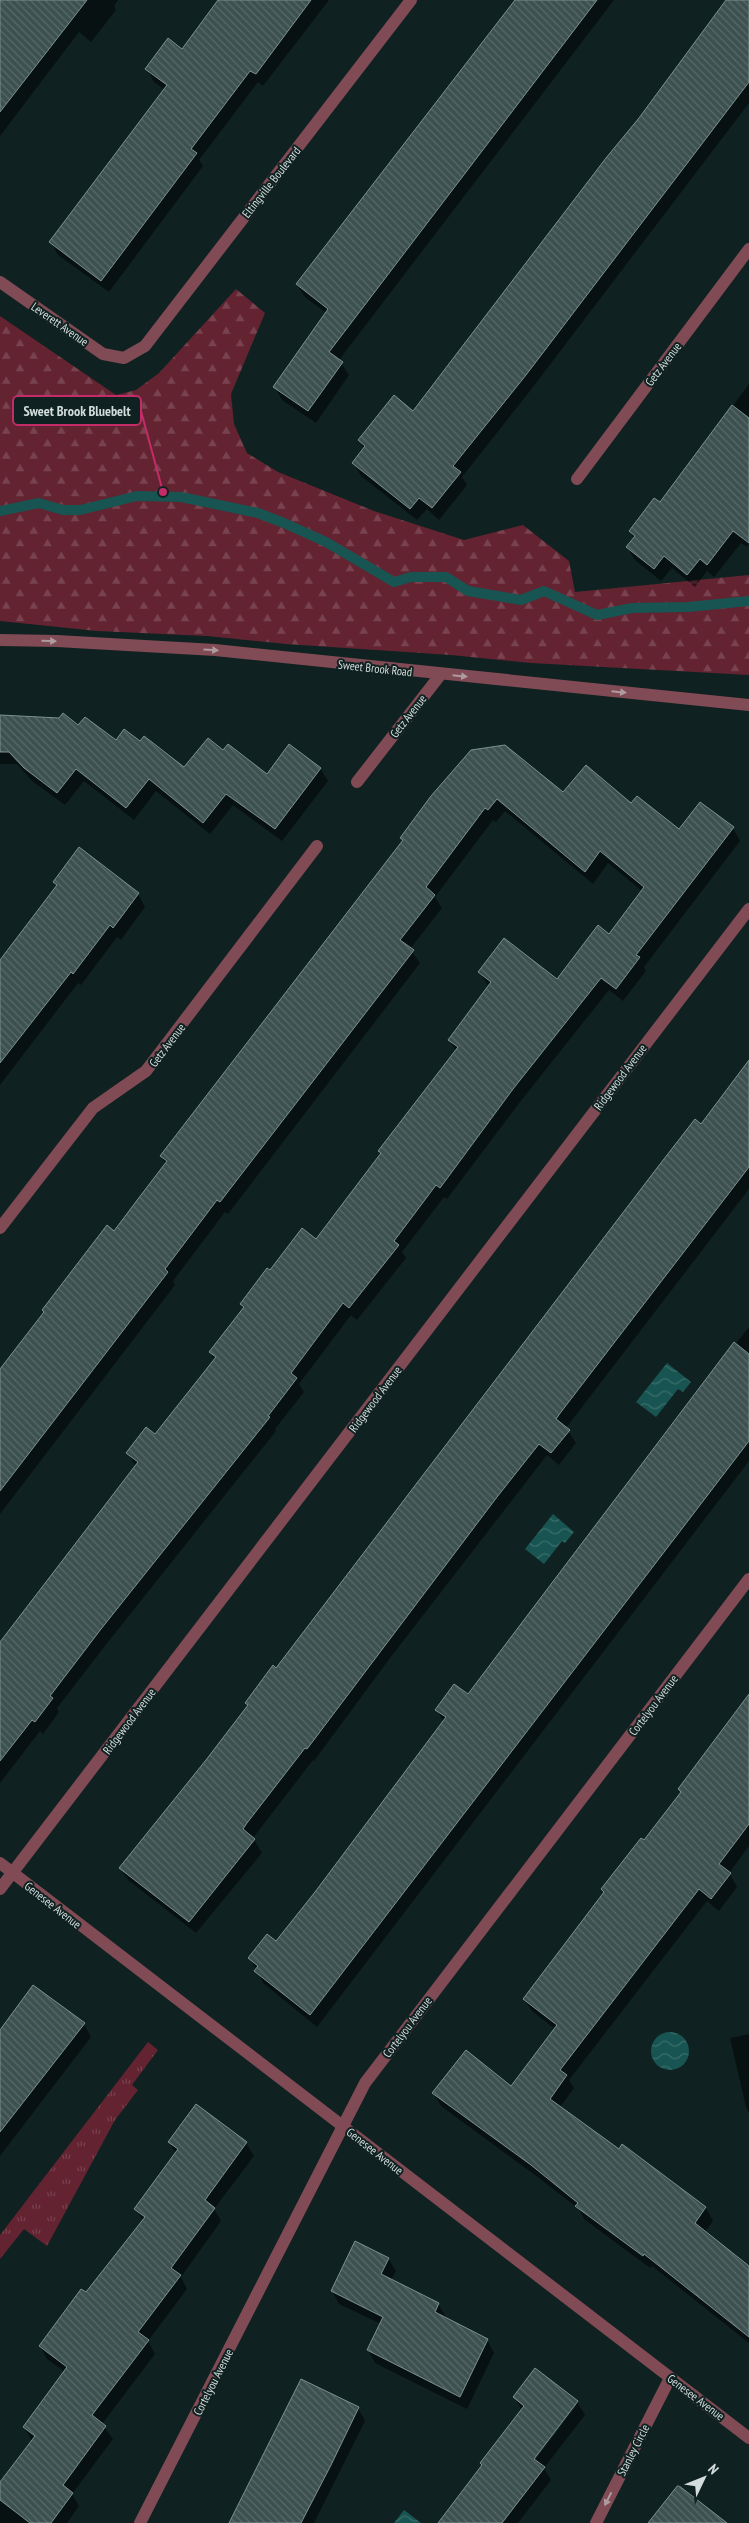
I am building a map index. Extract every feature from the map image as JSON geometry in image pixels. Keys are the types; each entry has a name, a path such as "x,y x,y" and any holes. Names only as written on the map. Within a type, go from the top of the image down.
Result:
{"street":[{"name":"Eltingville Boulevard","path":"124,358 145,346 411,0"},
{"name":"Getz Avenue","path":"577,479 749,248"},
{"name":"Leverett Avenue","path":"0,282 103,354 124,358"},
{"name":"Sweet Brook Road","path":"0,640 58,641 215,650 749,705"},
{"name":"Getz Avenue","path":"358,782 441,674"},
{"name":"Getz Avenue","path":"0,1228 93,1108 146,1072 317,846"},
{"name":"Ridgewood Avenue","path":"0,1890 749,908"},
{"name":"Cortelyou Avenue","path":"140,2523 365,2084 376,2067 749,1579"},
{"name":"Genesee Avenue","path":"0,1863 749,2438"},
{"name":"Stanley Circle","path":"596,2523 670,2378"}],"green space":[{"path":"236,289 265,313 231,394 234,424 247,453 278,472 374,511 464,540 523,525 569,561 575,592 749,575 749,675 531,663 207,636 97,631 0,621 0,316 116,395 136,390 159,373"},
{"path":"148,2042 158,2050 132,2085 138,2090 115,2120 47,2246 24,2229 0,2259 0,2235"}],"water":[{"path":"667,1363 691,1382 683,1392 678,1389 656,1417 636,1402"},
{"path":"553,1514 574,1532 565,1543 562,1541 544,1564 525,1549"},
{"path":"670,2032 683,2038 689,2051 683,2064 670,2070 657,2064 651,2051 657,2038"},
{"path":"404,2510 421,2523 394,2523"}],"building":[{"path":"0,0 87,0 0,112"},
{"path":"218,0 311,0 256,74 250,71 191,149 197,153 101,281 49,242 167,85 145,69 168,38 182,49"},
{"path":"515,0 597,0 329,352 343,362 308,411 273,387 328,309 296,284"},
{"path":"726,0 749,0 749,82 526,375 453,466 461,472 432,508 419,498 410,509 352,463 365,446 358,440 394,395 413,411 606,158 639,118"},
{"path":"732,405 749,418 749,543 733,531 707,565 700,559 687,575 664,556 654,569 626,547 635,536 629,531 654,498 660,502"},
{"path":"63,713 78,725 85,717 116,740 124,729 140,741 144,736 184,767 208,738 223,750 228,744 267,774 289,744 321,768 275,829 226,794 203,823 149,779 126,808 76,769 57,793 24,768 9,752 0,752 0,715 59,718"},
{"path":"505,745 563,792 586,765 631,803 637,796 679,829 700,802 734,827 636,955 640,957 616,989 601,978 513,1089 440,1188 436,1185 394,1241 399,1245 349,1308 343,1303 291,1373 297,1378 268,1416 270,1417 101,1629 50,1696 53,1698 35,1722 32,1720 0,1761 0,1642 138,1462 126,1453 146,1427 155,1434 216,1357 209,1352 244,1307 240,1304 267,1268 270,1270 302,1228 316,1239 381,1153 378,1151 458,1047 448,1040 491,982 478,972 504,938 557,979 598,925 609,934 644,887 600,851 585,872 497,799 488,810 485,808 426,887 435,895 400,940 414,950 220,1202 217,1200 165,1269 168,1272 0,1491 0,1369 107,1225 114,1231 167,1161 160,1156 403,840 400,838 431,796 471,750"},
{"path":"79,847 139,893 113,928 110,925 73,974 71,972 0,1063 0,960 57,885 53,882"},
{"path":"749,1060 749,1167 556,1419 570,1430 551,1453 539,1444 497,1497 307,1749 305,1748 247,1823 243,1829 255,1839 189,1922 119,1868 206,1760 248,1705 245,1703 273,1665 276,1668 695,1119 701,1124"},
{"path":"734,1342 749,1354 749,1441 310,2015 254,1971 258,1966 248,1958 267,1934 276,1941 315,1892 446,1717 435,1710 454,1684 468,1694"},
{"path":"749,1694 749,1824 719,1864 731,1873 711,1899 699,1889 560,2070 567,2075 550,2099 619,2149 622,2144 706,2207 695,2223 749,2266 749,2337 644,2254 643,2256 575,2206 578,2203 531,2165 432,2093 466,2050 511,2086 557,2025 523,1999 604,1892 601,1889 641,1838 644,1840 681,1792 678,1789"},
{"path":"33,1985 85,2023 0,2132 0,2030"},
{"path":"196,2104 247,2142 205,2200 215,2208 171,2268 181,2275 138,2332 149,2340 92,2415 106,2426 63,2485 73,2493 51,2523 30,2523 0,2500 0,2482 35,2436 23,2427 67,2367 39,2346 81,2289 86,2292 145,2217 134,2209 178,2149 168,2142"},
{"path":"355,2241 389,2258 381,2274 439,2303 435,2312 488,2339 460,2397 367,2350 383,2317 331,2291"},
{"path":"535,2368 578,2401 534,2459 545,2467 502,2523 438,2523 482,2465 480,2463 524,2406 513,2397"},
{"path":"301,2379 359,2407 331,2465 301,2523 229,2523"},
{"path":"678,2485 727,2523 648,2523"}],"waterway":[{"path":"0,511 39,503 63,510 80,510 137,496 181,497 258,513 284,523 326,542 394,582 411,577 446,577 468,591 521,600 544,591 597,615 632,608 688,607 749,601"}],"place":[{"name":"Sweet Brook Bluebelt","path":"163,492"}]}
